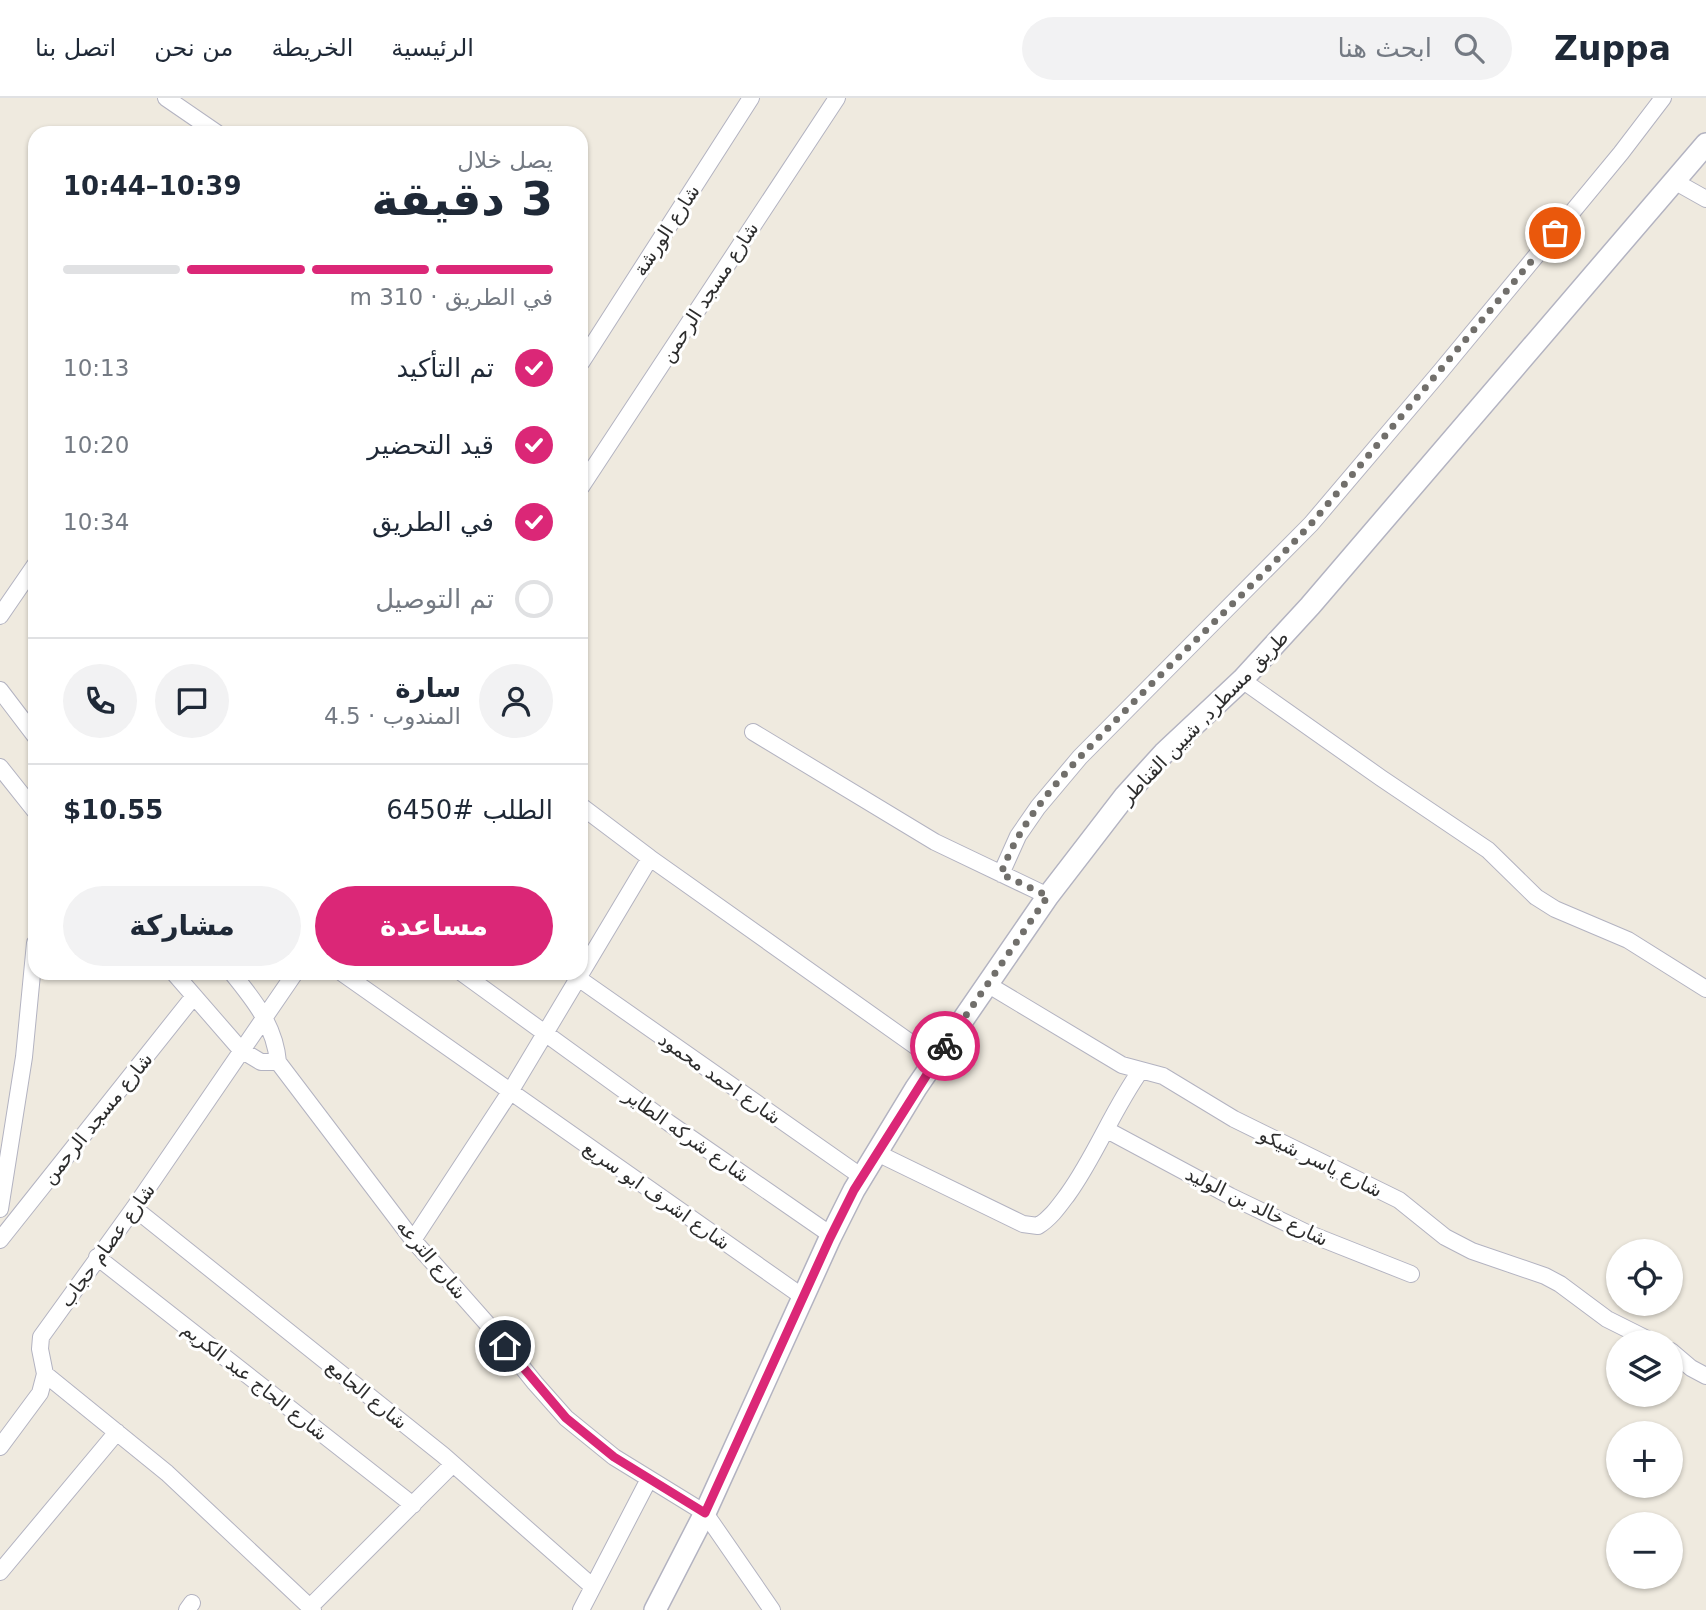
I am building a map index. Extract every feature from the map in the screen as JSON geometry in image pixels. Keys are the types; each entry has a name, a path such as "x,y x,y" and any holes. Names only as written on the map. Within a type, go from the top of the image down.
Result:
{"main road":[{"name":"طريق مسطرد, شبين القناطر","path":"655,1610 698,1508 862,1177 1043,894 1164,753 1242,680 1310,606 1706,144"}],"street":[{"path":"166,98 207,126"},
{"name":"شارع الورشة","path":"588,352 751,98"},
{"name":"شارع مسجد الرحمن","path":"588,476 837,98"},
{"path":"1007,877 1009,853 1018,836 1038,807 1080,757 1311,524 1475,331 1663,98"},
{"path":"1674,181 1706,199"},
{"path":"0,616 28,575"},
{"path":"1242,680 1488,849 1536,897 1555,909 1628,940 1706,989"},
{"path":"0,690 28,727"},
{"path":"753,732 935,842 1043,894"},
{"path":"0,766 28,802"},
{"path":"588,811 936,1060"},
{"path":"588,961 650,858"},
{"path":"0,1209 24,1057 31,980"},
{"path":"184,980 194,996 241,1050 261,1062 278,1062"},
{"name":"شارع الترعه","path":"238,980 256,1003 272,1032 278,1062 413,1240 566,1418 614,1457 698,1508"},
{"name":"شارع عصام حجاب","path":"45,1374 40,1349 41,1337 134,1208 290,980"},
{"name":"شارع اشرف ابو سريع","path":"352,980 803,1297"},
{"name":"شارع شركه الطاير","path":"472,980 669,1123 831,1235"},
{"path":"413,1240 510,1092 577,980"},
{"name":"شارع احمد محمود","path":"581,980 862,1177"},
{"name":"شارع ياسر شيكو","path":"987,984 1122,1065 1163,1076 1234,1119 1399,1200 1445,1237 1472,1251 1552,1280 1607,1319 1629,1330"},
{"name":"شارع مسجد الرحمن","path":"0,1240 194,996"},
{"path":"877,1153 1023,1224 1038,1226 1052,1216 1082,1174 1141,1070"},
{"name":"شارع خالد بن الوليد","path":"1107,1130 1230,1196 1293,1226 1411,1274"},
{"name":"شارع الجامع","path":"134,1208 453,1464 593,1587"},
{"name":"شارع الحاج عبد الكريم","path":"97,1257 413,1505"},
{"path":"1683,1361 1706,1376"},
{"path":"0,1447 40,1393 45,1374 167,1473 312,1609 453,1464"},
{"path":"0,1572 117,1432"},
{"path":"581,1610 656,1482"},
{"path":"698,1508 772,1610"}],"way so far":[{"path":"945,1046 1048,896 1001,874 1018,836 1038,807 1080,757 1311,524 1555,233"}],"route":[{"path":"505,1346 566,1418 614,1457 705,1513 854,1190 945,1046"}]}
